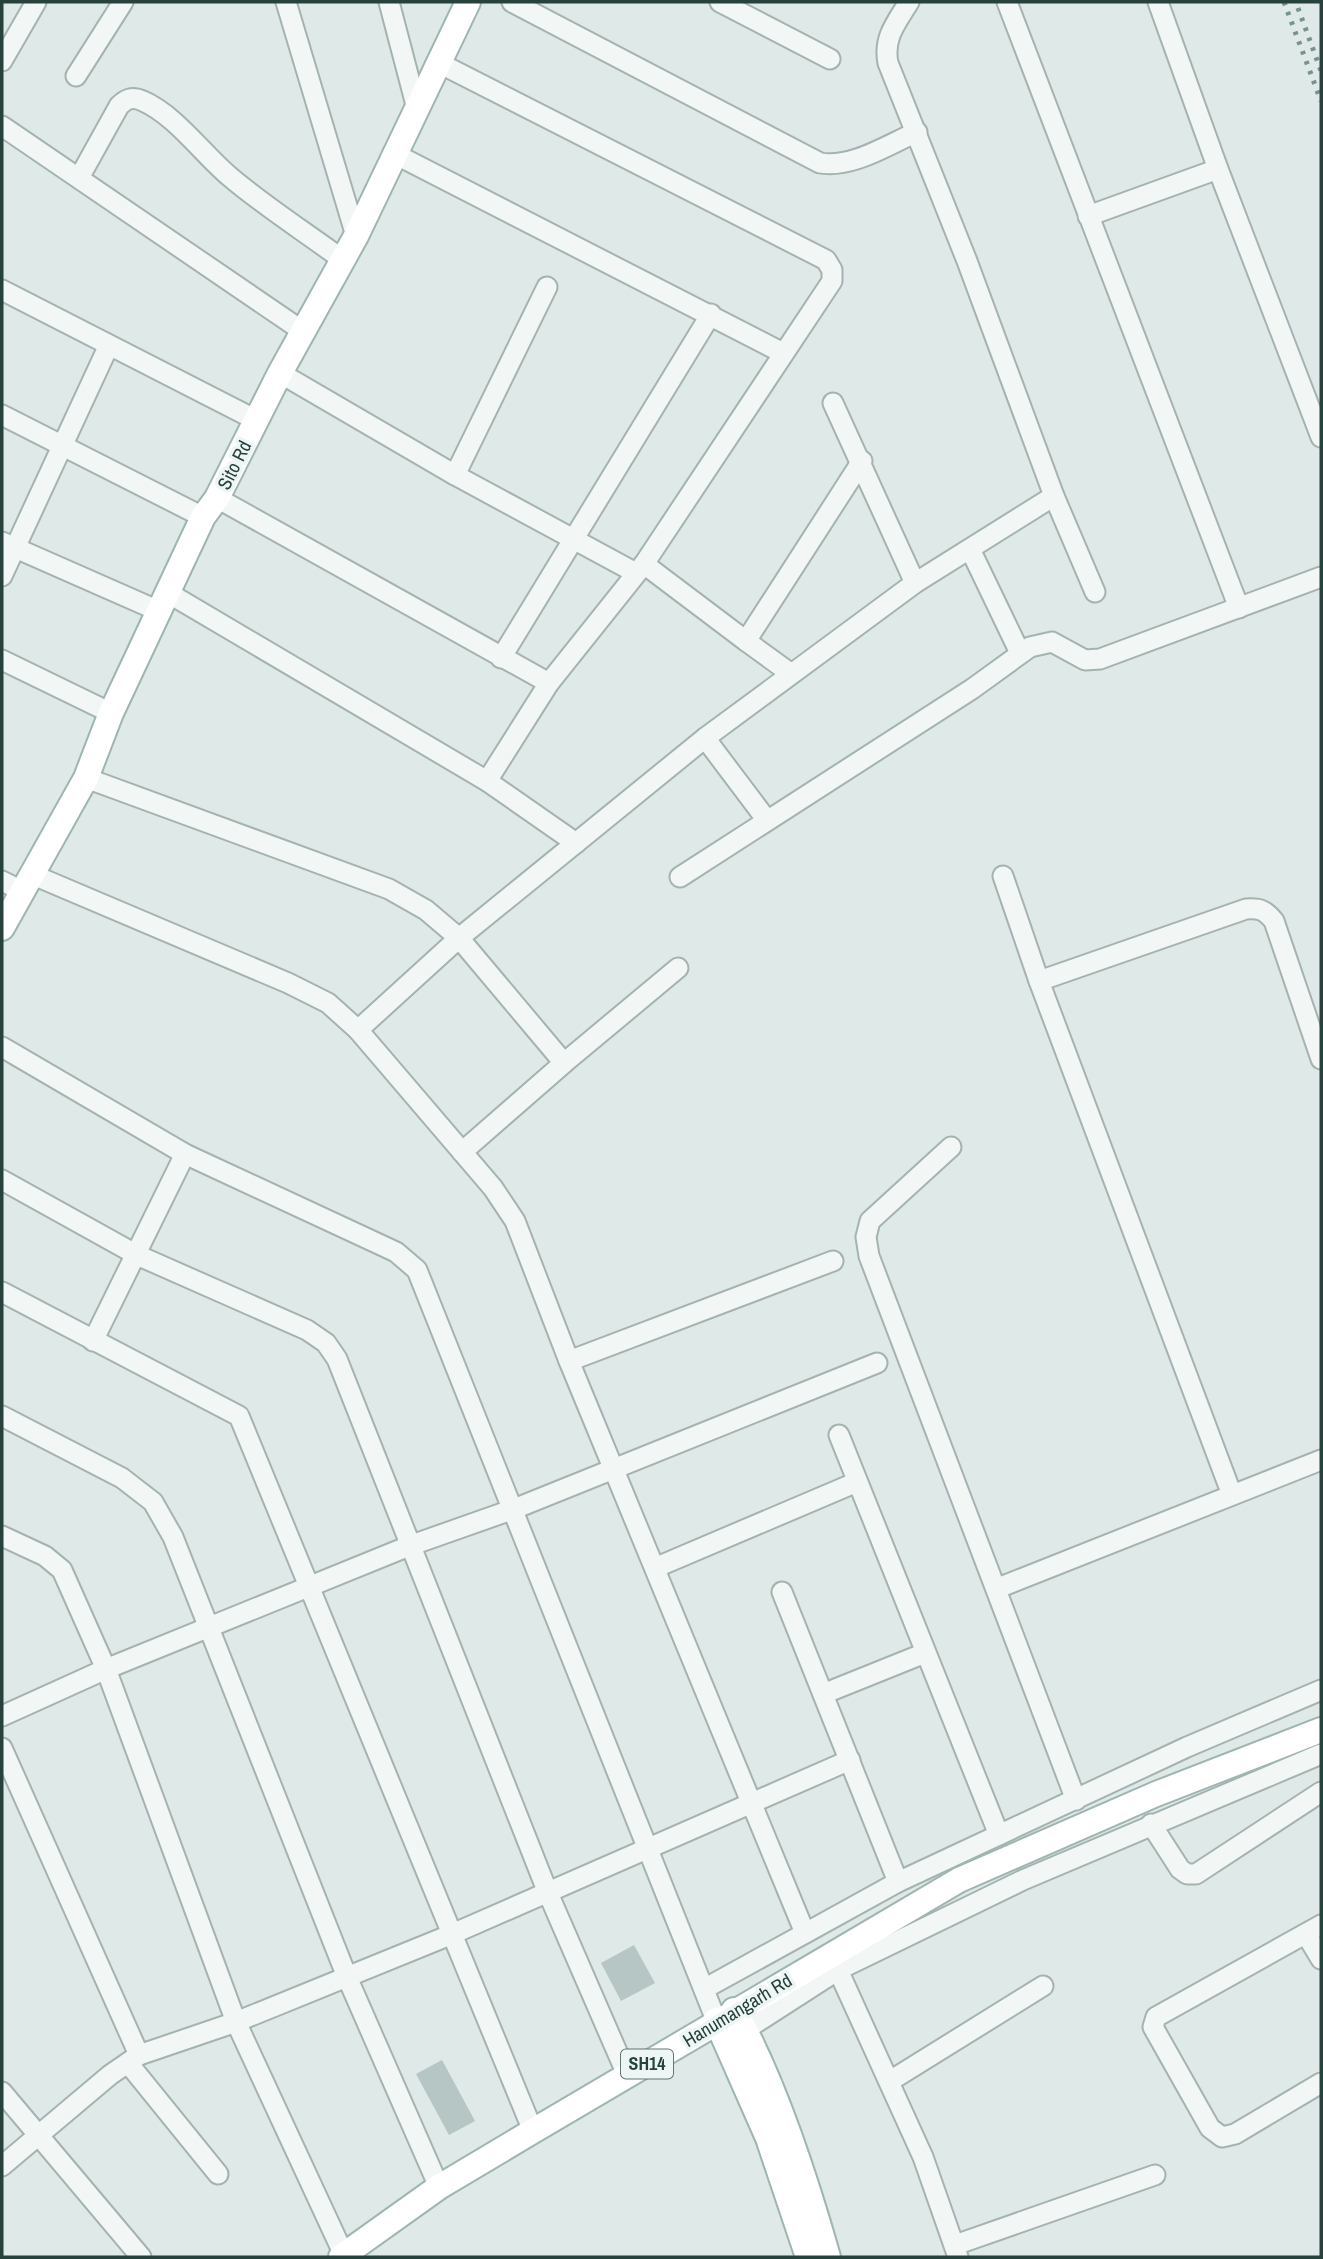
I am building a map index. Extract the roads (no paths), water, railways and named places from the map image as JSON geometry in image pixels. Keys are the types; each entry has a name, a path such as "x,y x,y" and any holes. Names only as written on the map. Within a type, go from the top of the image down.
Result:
{"main road":[{"name":"Sito Rd","path":"2,928 18,882 86,778 111,713 210,508 280,373 356,236 393,153 468,2"},
{"name":"Hanumangarh Rd","path":"343,2256 439,2188 628,2077 731,2025 959,1880 1156,1794 1321,1730"},
{"path":"731,2025 808,2257"},
{"path":"731,2025 813,2204 828,2257"}],"street":[{"path":"2,61 36,2"},
{"path":"76,76 123,2"},
{"path":"286,2 356,236"},
{"path":"389,2 416,105"},
{"path":"512,2 820,163 836,165 852,161 917,132"},
{"path":"719,2 830,58"},
{"path":"909,2 889,34 885,48 888,63 917,132 1054,496 1095,592"},
{"path":"1007,2 1239,608"},
{"path":"1158,2 1218,169 1321,437"},
{"path":"437,62 825,260 832,270 832,281 640,569 549,683 487,781"},
{"path":"79,178 118,106 135,98 146,102 178,127 232,178 343,260"},
{"path":"2,126 304,332"},
{"path":"393,153 783,353"},
{"path":"1088,216 1218,169"},
{"path":"455,475 547,287"},
{"path":"2,290 256,420"},
{"path":"501,658 575,541 711,314"},
{"path":"2,576 8,545 65,445 109,345"},
{"path":"280,373 575,541 640,569 790,673"},
{"path":"833,403 862,461 915,583"},
{"path":"2,415 210,508 549,683"},
{"path":"746,641 862,461"},
{"path":"358,1030 459,938 705,738 915,583 1054,496"},
{"path":"8,545 165,603 487,781 576,843"},
{"path":"971,549 1020,653"},
{"path":"680,877 766,819 891,741 1030,647 1052,642 1085,660 1100,659 1321,577"},
{"path":"2,660 111,713"},
{"path":"705,738 766,819"},
{"path":"86,778 389,889 426,910 459,938 564,1063"},
{"path":"1003,876 1039,981 1232,1495"},
{"path":"18,882 288,983 328,1003 358,1030 493,1188 515,1221 569,1361 657,1567 805,1933"},
{"path":"1039,981 1246,909 1258,908 1267,912 1274,921 1321,1059"},
{"path":"462,1152 678,968"},
{"path":"2,1046 185,1154 396,1252 417,1270 704,1989 731,2025 1023,1880 1321,1754"},
{"path":"951,1147 870,1221 866,1237 869,1256 998,1588 1076,1800"},
{"path":"93,1341 185,1154"},
{"path":"2,1180 137,1255 307,1330 326,1343 337,1359 548,1893 628,2077"},
{"path":"569,1361 833,1261"},
{"path":"2,1292 239,1416 450,1935 533,2131"},
{"path":"2,1716 106,1669 409,1546 514,1509 877,1363"},
{"path":"2,1416 122,1478 153,1502 173,1537 347,1977 439,2188"},
{"path":"839,1435 999,1835"},
{"path":"998,1588 1321,1461"},
{"path":"657,1567 857,1482"},
{"path":"2,1536 45,1556 62,1570 106,1669 236,2022 343,2256"},
{"path":"782,1592 898,1882"},
{"path":"823,1694 925,1653"},
{"path":"704,1989 898,1882 1187,1747 1321,1690"},
{"path":"2,1748 133,2059 218,2174"},
{"path":"2,2166 133,2059 236,2022 450,1935 850,1760"},
{"path":"1151,1824 1180,1869 1187,1874 1196,1874 1321,1792"},
{"path":"1321,1959 1314,1930 1156,2017 1153,2027 1156,2037 1210,2128 1222,2137 1235,2134 1321,2083"},
{"path":"838,1970 891,2081 957,2251 1155,2175"},
{"path":"891,2081 1042,1986"},
{"path":"2,2092 141,2257"}],"railway":[{"path":"1284,2 1321,101"},
{"path":"1298,8 1321,71"}]}
